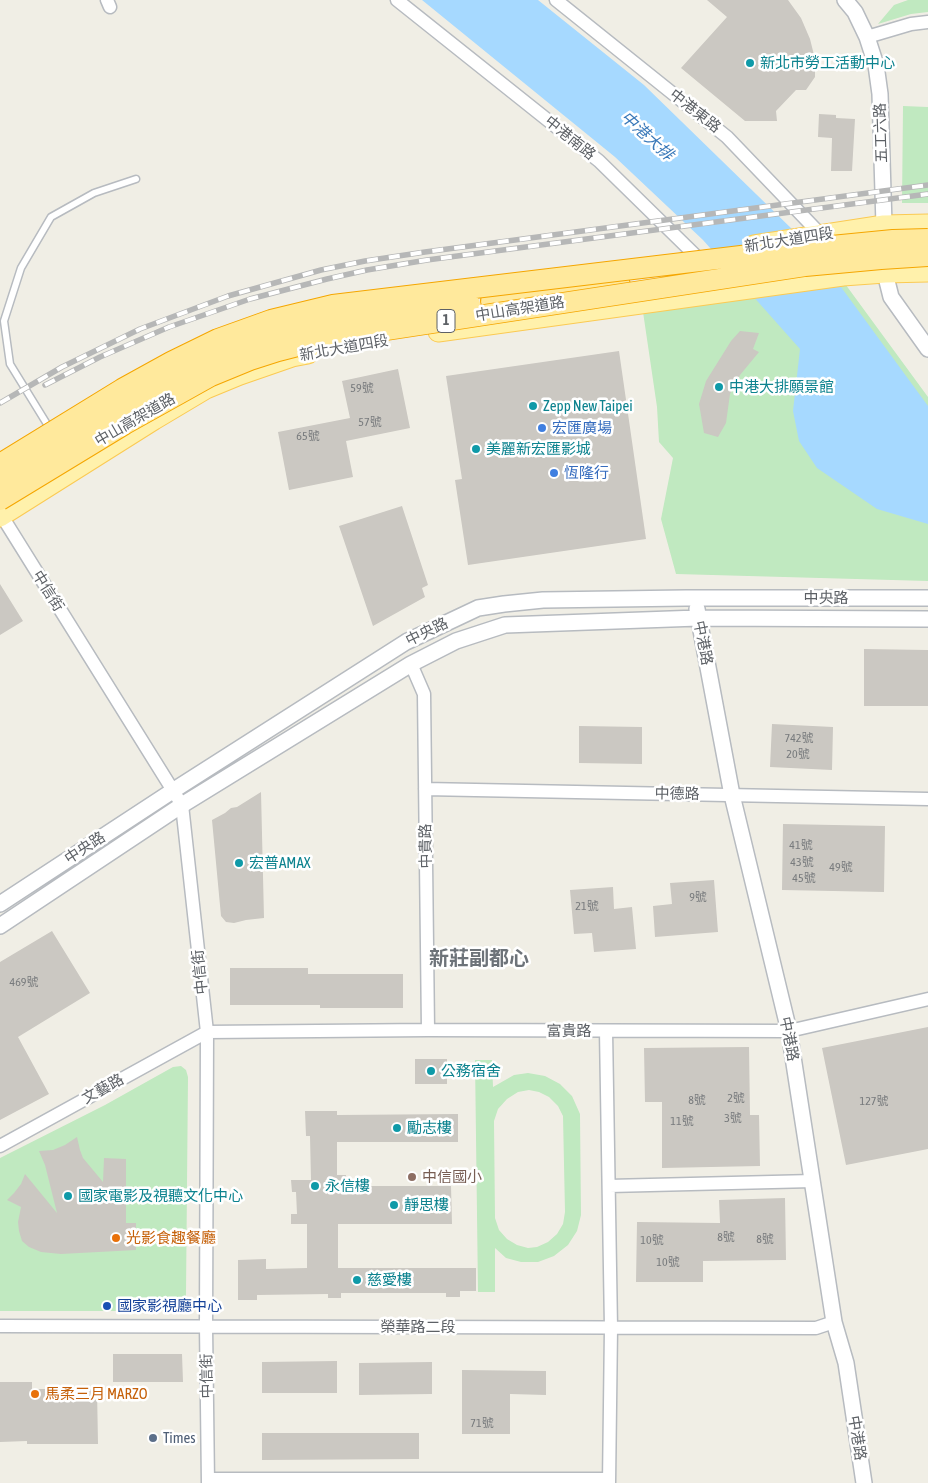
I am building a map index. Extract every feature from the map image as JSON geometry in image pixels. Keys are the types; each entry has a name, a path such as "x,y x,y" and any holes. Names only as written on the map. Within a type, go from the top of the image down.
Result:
{"highway":[{"name":"中山高架道路","path":"0,464 122,389 171,362 218,339 271,320 333,305 791,250 893,240 928,239"},
{"name":"中山高架道路","path":"0,512 125,424 211,376 278,351 308,343 360,334 787,269 852,261 928,256"},
{"path":"0,483 160,386 197,366 228,352 277,335 318,325 383,314 710,273"}],"main road":[{"name":"1","path":"884,225 928,224"},
{"name":"新北大道四段","path":"0,457 50,429 171,353 199,338 232,325 298,305 338,298 699,254 884,225"},
{"name":"1","path":"884,250 928,248"},
{"name":"新北大道四段","path":"699,254 751,261 884,250"},
{"name":"新北大道四段","path":"710,273 860,252"},
{"name":"新北大道四段","path":"730,291 754,278 828,257"},
{"name":"1","path":"885,273 928,272"},
{"name":"新北大道四段","path":"0,512 206,389 292,357 374,341 730,291 843,276 885,273"},
{"path":"98,399 99,412 105,427 114,436 127,437"},
{"name":"新北大道四段","path":"0,464 17,447"}],"street":[{"name":"中港南路","path":"397,0 599,161 699,254 710,273 730,291"},
{"name":"中港東路","path":"556,0 727,136 821,235"},
{"name":"五工六路","path":"845,0 854,12 867,37 876,65 880,94 885,273"},
{"path":"867,37 910,24 928,22"},
{"path":"885,273 891,297 928,349"},
{"name":"中信街","path":"0,512 182,805 207,1032 206,1326 208,1481"},
{"name":"中港路","path":"695,598 732,795 789,1031 834,1322 846,1363 864,1483"},
{"name":"中央路","path":"0,904 406,642 478,608 543,600 928,598"},
{"name":"中央路","path":"0,926 182,805 411,664 456,641 505,625 698,618 928,619"},
{"name":"中貴路","path":"411,664 424,694 428,1030"},
{"name":"中德路","path":"425,789 928,799"},
{"name":"富貴路","path":"207,1032 428,1030 789,1031 928,999"},
{"path":"208,1481 609,1481 611,1328 606,1031"},
{"name":"文藝路","path":"0,1146 207,1032"},
{"path":"609,1186 812,1181"},
{"name":"榮華路二段","path":"0,1326 816,1328 834,1322"}],"lane":[{"path":"50,429 10,364 4,322 21,268 51,217 94,193 136,179"}],"green space":[{"path":"908,0 928,0 928,12 911,14 878,24 894,5"},
{"path":"903,106 928,107 928,203 902,203"},
{"path":"843,281 928,397 928,581 676,574 661,519 673,458 659,442 657,407 643,312"},
{"path":"475,1060 492,1060 493,1087 514,1075 528,1073 545,1076 560,1084 572,1096 580,1114 581,1215 577,1231 568,1245 554,1256 538,1262 521,1262 506,1258 495,1248 495,1292 478,1292","holes":["529,1090 549,1097 558,1106 563,1116 565,1212 563,1224 557,1234 548,1242 537,1247 528,1248 517,1245 507,1239 499,1230 495,1218 494,1121 498,1109 507,1099 518,1092"]},
{"path":"181,1066 186,1070 188,1077 186,1295 184,1302 178,1308 171,1311 0,1311 0,1158 105,1105 173,1067"}],"water":[{"name":"中港大排","path":"422,0 538,0 644,85 794,231 841,287 928,406 928,524 877,509 817,468 799,441 793,411 800,349 703,240 615,157"}],"building":[{"name":"新北市勞工活動中心","path":"707,0 788,0 801,18 810,39 815,59 815,77 806,90 796,90 776,111 777,121 745,121 681,68 727,17"},
{"path":"819,114 836,115 836,118 855,119 852,171 831,171 832,138 818,137"},
{"name":"中港大排願景館","path":"740,331 759,333 753,349 759,352 740,375 730,394 726,423 718,437 704,433 699,404 706,381 731,341"},
{"name":"宏匯廣場","path":"619,351 646,539 468,565 455,480 462,479 446,376"},
{"path":"398,369 410,428 346,441 353,477 289,490 278,432 350,418 342,381"},
{"path":"402,506 428,585 422,588 425,597 373,626 339,526"},
{"path":"0,584 23,621 0,635"},
{"path":"864,649 928,650 928,706 864,706"},
{"path":"772,724 833,727 832,770 770,767"},
{"path":"579,726 642,727 642,764 579,763"},
{"name":"宏普AMAX","path":"261,792 264,918 234,923 226,922 221,916 212,820"},
{"path":"783,824 885,826 884,892 782,890"},
{"path":"714,880 718,932 655,937 653,906 672,904 670,883"},
{"path":"613,887 614,909 632,907 636,949 594,952 592,933 574,934 570,890"},
{"path":"52,931 90,993 18,1037 49,1094 0,1120 0,962"},
{"path":"230,968 308,968 308,974 403,974 403,1008 320,1008 320,1005 230,1005"},
{"path":"928,1027 928,1149 846,1165 822,1048"},
{"path":"749,1047 750,1115 759,1115 760,1166 662,1168 662,1102 645,1102 644,1048"},
{"name":"公務宿舍","path":"415,1059 447,1059 447,1084 415,1084"},
{"path":"305,1111 337,1111 337,1115 458,1114 458,1142 337,1142 337,1175 346,1175 346,1180 350,1180 350,1186 451,1186 452,1224 338,1224 338,1268 476,1268 476,1291 460,1291 460,1297 446,1297 446,1293 341,1293 341,1298 328,1298 328,1294 257,1295 257,1300 238,1300 238,1260 266,1259 266,1269 307,1268 307,1224 291,1224 291,1214 297,1214 296,1192 292,1192 291,1180 311,1180 310,1136 306,1136"},
{"name":"國家電影及視聽文化中心","path":"77,1137 83,1158 103,1182 104,1158 126,1159 126,1223 136,1223 136,1250 61,1254 41,1252 29,1247 22,1241 18,1222 21,1207 7,1200 21,1184 25,1174 57,1213 45,1165 39,1151 53,1150"},
{"path":"785,1198 786,1260 703,1261 703,1282 636,1282 637,1222 720,1223 719,1200"},
{"path":"113,1354 182,1354 183,1382 113,1382"},
{"path":"337,1361 337,1393 262,1393 262,1362"},
{"path":"432,1362 432,1394 359,1395 359,1363"},
{"path":"462,1370 546,1371 546,1395 510,1394 510,1434 462,1434"},
{"path":"0,1382 32,1382 32,1389 97,1389 98,1444 27,1444 27,1441 0,1442"},
{"path":"262,1433 419,1433 419,1459 262,1460"}],"railway":[{"path":"0,403 62,367 140,329 228,296 321,270 425,252 928,185"},
{"path":"45,385 100,357 169,327 250,299 367,270 427,260 928,194"}],"place":[{"name":"新北市勞工活動中心","path":"750,63"},
{"name":"中港大排願景館","path":"719,387"},
{"name":"Zepp New Taipei","path":"533,406"},
{"name":"宏匯廣場","path":"542,428"},
{"name":"美麗新宏匯影城","path":"476,449"},
{"name":"恆隆行","path":"554,473"},
{"name":"宏普AMAX","path":"239,863"},
{"name":"公務宿舍","path":"431,1071"},
{"name":"勵志樓","path":"397,1128"},
{"name":"中信國小","path":"412,1177"},
{"name":"永信樓","path":"315,1186"},
{"name":"國家電影及視聽文化中心","path":"68,1196"},
{"name":"靜思樓","path":"394,1205"},
{"name":"光影食趣餐廳","path":"116,1238"},
{"name":"慈愛樓","path":"357,1280"},
{"name":"國家影視廳中心","path":"107,1306"},
{"name":"馬柔三月 MARZO","path":"35,1394"},
{"name":"Times","path":"153,1438"}],"district":[{"name":"新莊副都心","path":"479,959"}]}
